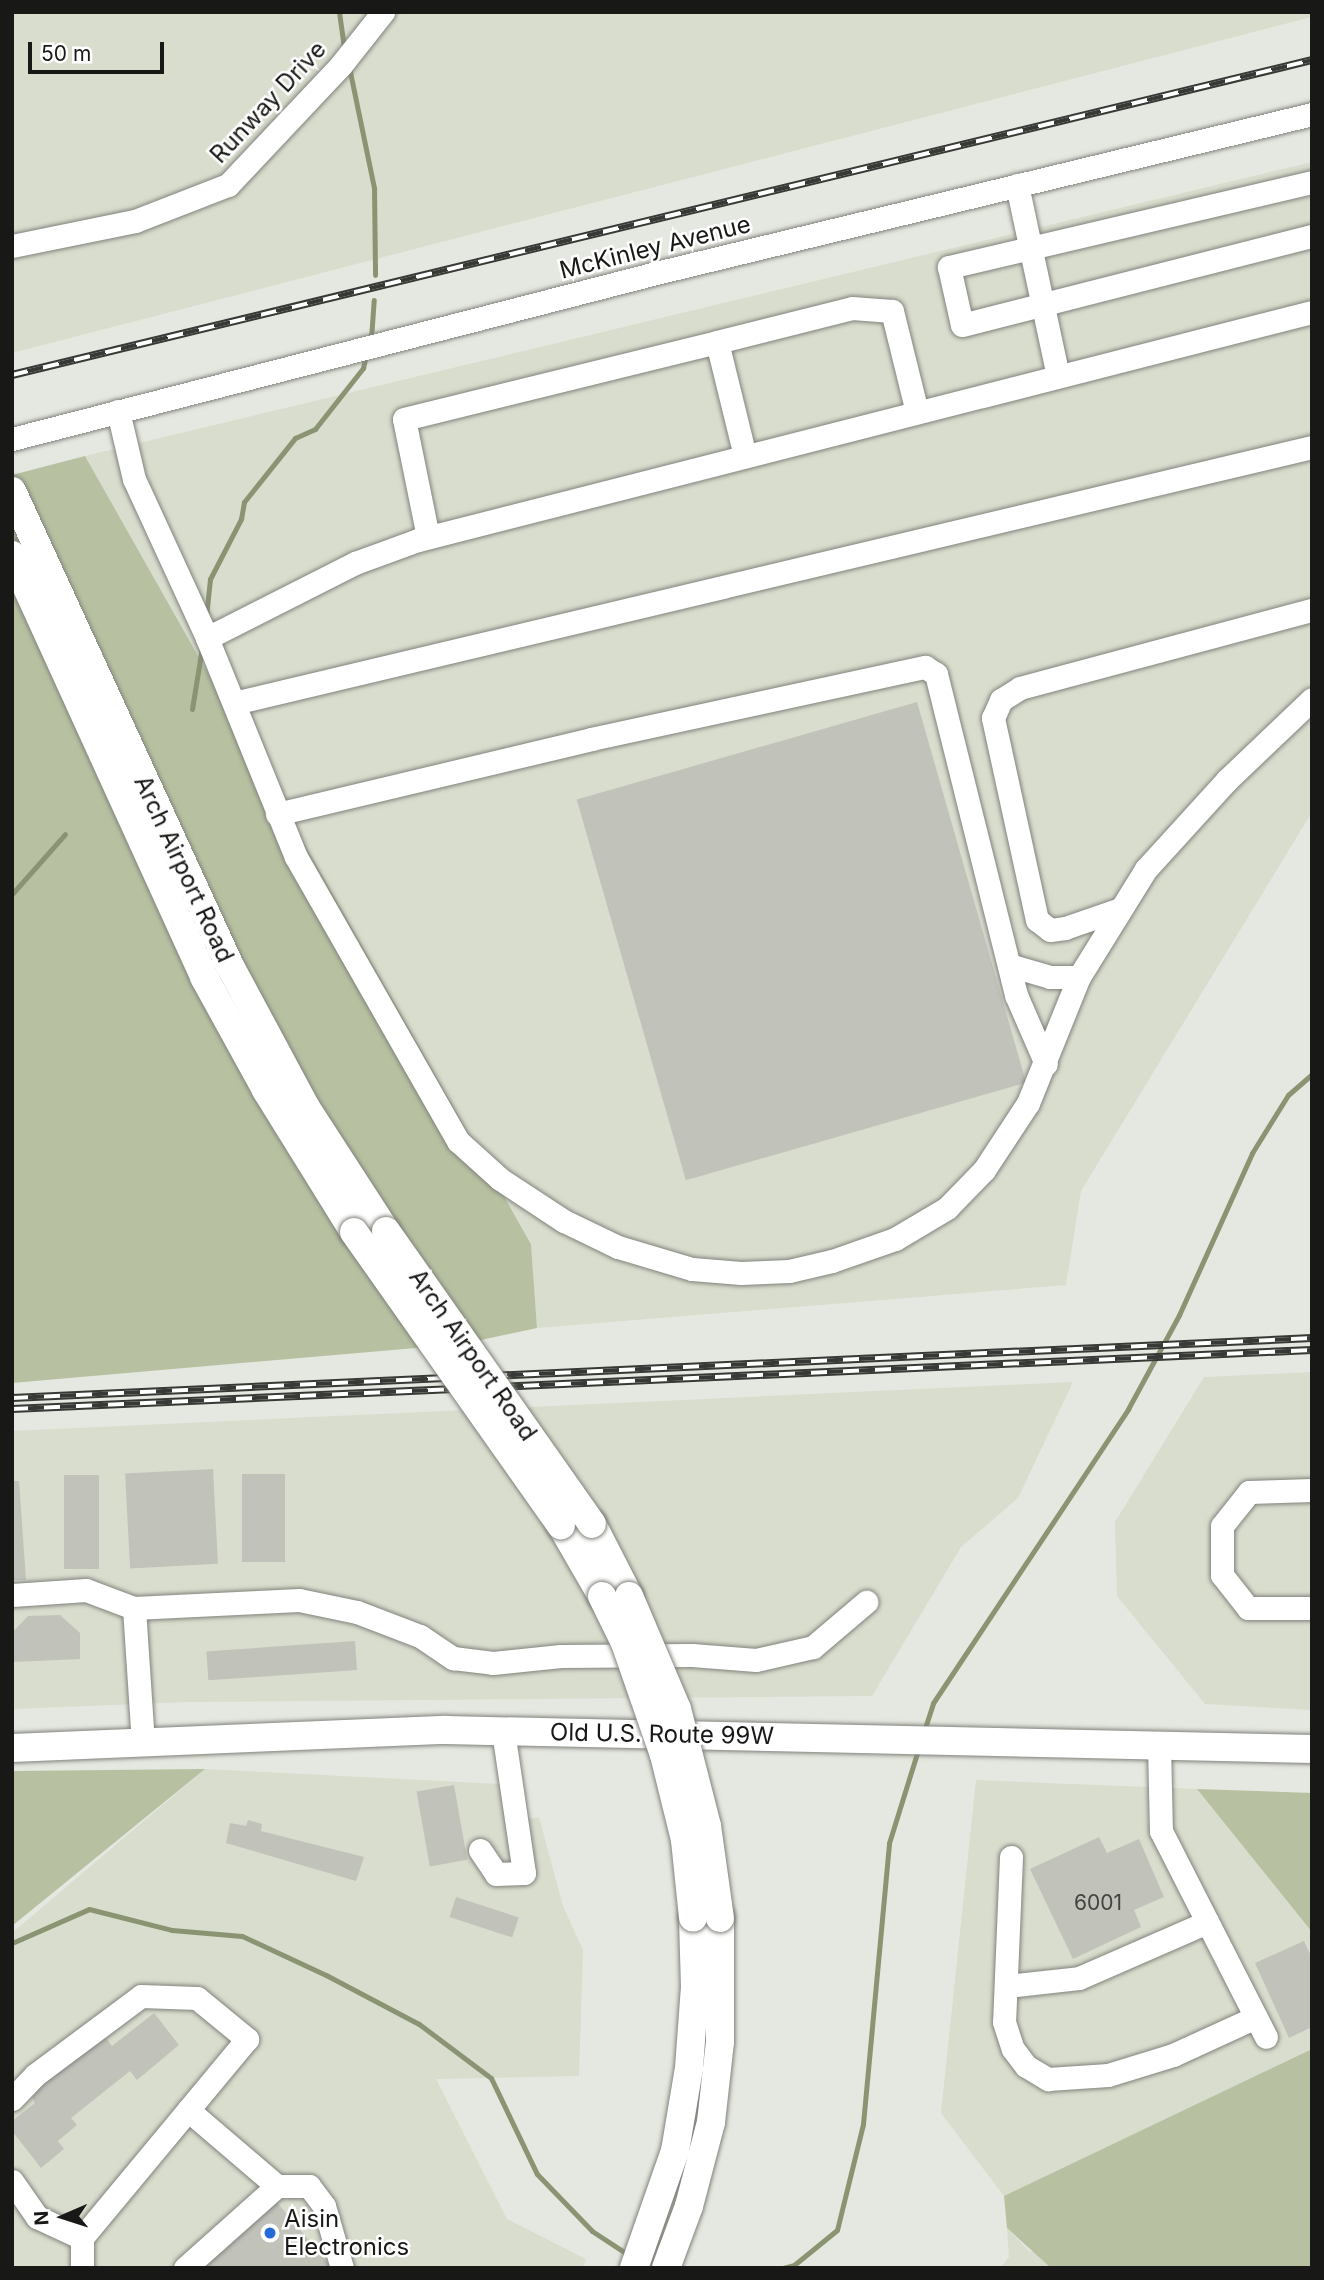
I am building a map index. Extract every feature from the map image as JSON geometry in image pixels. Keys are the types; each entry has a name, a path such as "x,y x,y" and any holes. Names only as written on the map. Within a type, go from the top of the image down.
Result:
{"main road":[{"name":"Arch Airport Road","path":"12,491 229,966 305,1106 386,1231 592,1524 615,1596"},
{"name":"Arch Airport Road","path":"12,555 204,976 266,1090 354,1232 561,1525 615,1596 677,1709 707,1826 706,1918 720,2042 702,2161 666,2268"},
{"name":"Old U.S. Route 99W","path":"12,1748 503,1731 1312,1749"},
{"name":"Arch Airport Road","path":"634,2268 675,2151 689,2067 695,1987 706,1918"}],"street":[{"name":"Runway Drive","path":"12,246 135,221 228,185 341,65 382,13"},
{"name":"McKinley Avenue","path":"12,439 1017,185 1312,114"},
{"path":"1312,182 949,268 962,325 1312,236"},
{"path":"1017,185 1058,376"},
{"path":"428,537 404,419 852,308 892,311 917,412"},
{"path":"206,638 355,563 428,537 1058,376 1311,316"},
{"path":"717,342 745,456"},
{"path":"118,411 134,480 234,703 296,857 458,1141 500,1179 564,1221 618,1247 692,1269 741,1273 821,1264 895,1239 947,1208 984,1170 1028,1103 1046,1064 1079,976 1117,910 1146,869 1227,780 1312,699"},
{"path":"234,703 1312,447"},
{"path":"1117,910 1058,929 1049,930 1037,920 993,718 1002,700 1020,688 1312,610"},
{"path":"277,814 591,739 925,667 936,674 1009,965 1028,1031 1046,1064"},
{"path":"1009,965 1050,977 1079,976"},
{"path":"1312,1489 1249,1492 1222,1526 1222,1575 1248,1608 1312,1608"},
{"path":"12,1595 86,1590 134,1608 299,1600 370,1617 420,1636 453,1658 493,1663 574,1656 692,1655 756,1660 813,1647 866,1602"},
{"path":"134,1608 143,1742"},
{"path":"480,1850 496,1874 524,1873 503,1731"},
{"path":"1158,1745 1161,1831 1266,2037"},
{"path":"1011,1857 1004,2022 1013,2049 1026,2066 1048,2079 1108,2075 1173,2055 1256,2017"},
{"path":"1007,1986 1079,1978 1207,1922"},
{"path":"12,2099 35,2076 141,1996 197,1998 247,2039 82,2238 82,2268"},
{"path":"188,2110 277,2186 309,2186 324,2206 342,2268"},
{"path":"12,2181 37,2217 82,2238"},
{"path":"185,2268 277,2186"}],"shaded area":[{"path":"12,12 1312,12 1312,17 12,353"},
{"path":"1312,162 1312,812 1081,1191 1066,1285 537,1328 531,1243 85,456"},
{"path":"1312,1372 1312,1710 1205,1704 1117,1596 1115,1522 1204,1377"},
{"path":"1073,1382 1018,1498 961,1547 872,1696 189,1702 12,1709 12,1431"},
{"path":"205,1769 521,1785 525,1820 539,1817 563,1906 583,1950 579,2076 436,2079 507,2219 586,2259 583,2268 12,2268 12,1933"},
{"path":"976,1780 1197,1789 1312,1932 1312,2049 1004,2196 941,2113"},
{"path":"1007,2228 1030,2252 1036,2251 1051,2268 1000,2268 1009,2257"}],"green space":[{"path":"85,456 531,1244 537,1328 462,1344 12,1383 12,475"},
{"path":"205,1769 12,1926 12,1771"},
{"path":"1197,1789 1312,1793 1312,1932"},
{"path":"1312,2049 1312,2268 1051,2268 1007,2228 1004,2196"}],"building":[{"path":"917,702 1026,1083 686,1180 577,800"},
{"path":"213,1469 218,1564 130,1568 125,1474"},
{"path":"242,1474 285,1474 285,1562 242,1562"},
{"path":"64,1475 99,1475 99,1569 64,1569"},
{"path":"12,1481 19,1481 26,1580 12,1580"},
{"path":"60,1615 80,1633 80,1659 12,1662 12,1633 28,1616"},
{"path":"355,1641 357,1670 208,1680 206,1651"},
{"path":"454,1785 467,1860 430,1866 417,1792"},
{"path":"248,1820 262,1824 261,1831 364,1857 356,1881 226,1843 230,1823 246,1826"},
{"path":"1099,1837 1107,1853 1139,1839 1164,1897 1134,1910 1141,1927 1073,1959 1030,1869"},
{"path":"456,1897 519,1917 512,1937 450,1917"},
{"path":"1304,1941 1312,1958 1312,2027 1289,2038 1255,1963"},
{"path":"154,2013 179,2045 137,2080 130,2071 71,2118 77,2125 58,2141 64,2149 41,2168 12,2131 12,2121 35,2103 32,2098 40,2087 58,2073 52,2066 99,2029 112,2046"},
{"name":"Aisin Electronics","path":"275,2200 332,2268 195,2268"}],"waterway":[{"path":"339,12 344,47"},
{"path":"349,67 374,188 375,275"},
{"path":"371,339 374,300"},
{"path":"206,617 210,579 241,519 244,502 295,438 315,429 363,368 366,355"},
{"path":"192,709 202,647"},
{"path":"12,894 65,834"},
{"path":"924,1731 933,1703 1128,1409 1179,1315 1252,1153 1288,1095 1312,1074"},
{"path":"783,2268 794,2265 837,2230 863,2124 889,1843 918,1750"},
{"path":"12,1943 89,1909 172,1930 242,1936 326,1975 419,2024 491,2078 537,2174 592,2231 630,2256"}],"railway":[{"path":"12,375 1312,60"},
{"path":"12,1398 1312,1338"},
{"path":"12,1409 1312,1350"}],"place":[{"name":"Aisin Electronics","path":"270,2233"}]}
